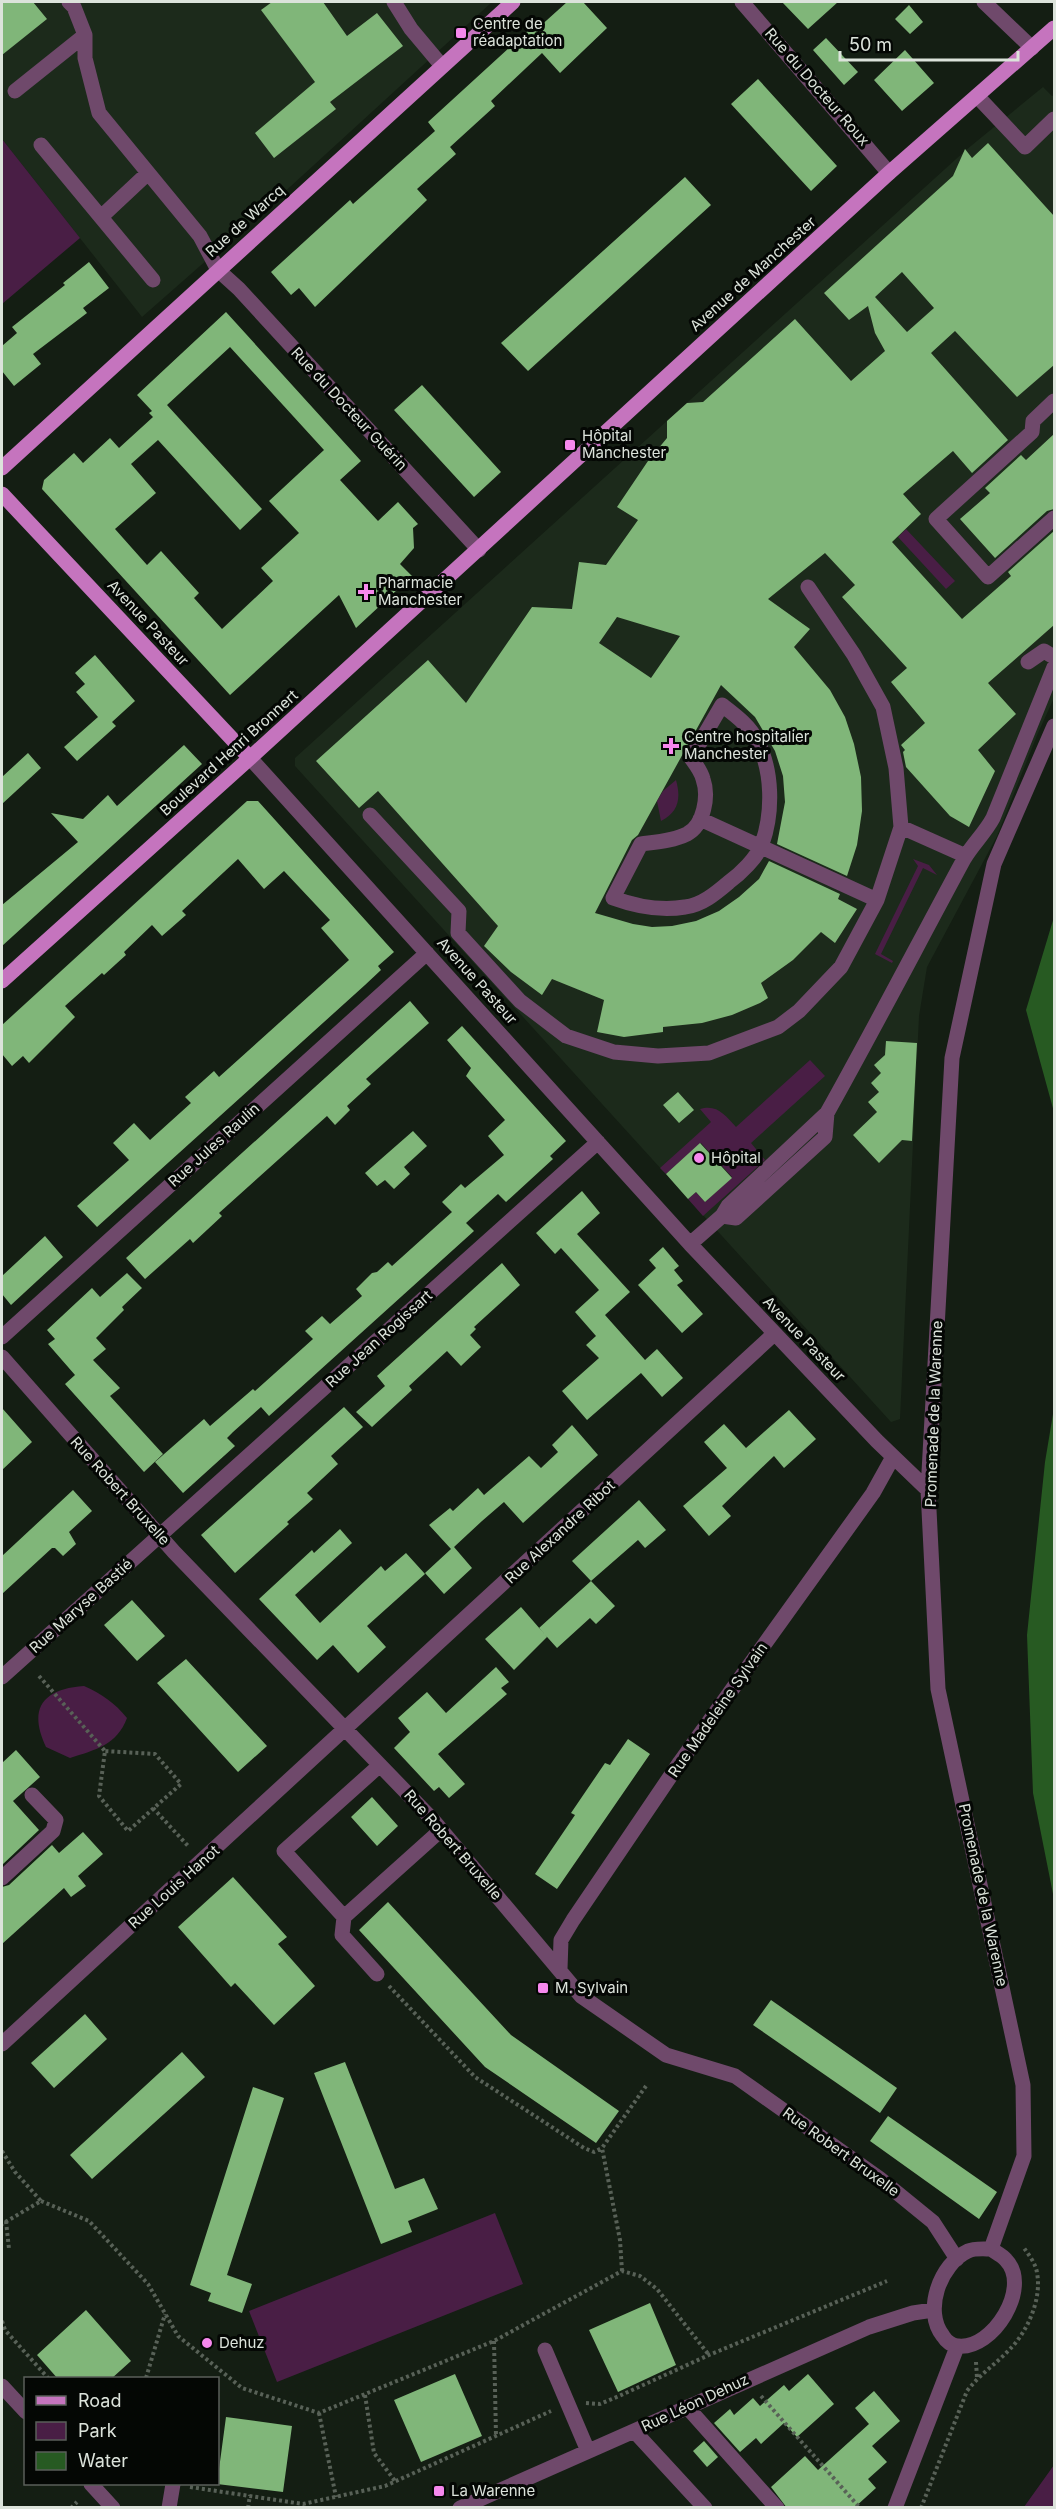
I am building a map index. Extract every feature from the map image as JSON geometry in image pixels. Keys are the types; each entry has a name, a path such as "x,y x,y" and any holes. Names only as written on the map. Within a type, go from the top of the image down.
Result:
{"main road":[{"name":"Rue de Warcq","path":"2,468 513,2"},
{"name":"Avenue de Manchester","path":"479,550 890,173 1054,28"},
{"name":"Avenue Pasteur","path":"2,494 250,758"},
{"name":"Boulevard Henri Bronnert","path":"2,981 479,550"}],"street":[{"path":"15,91 85,35 69,2"},
{"path":"394,2 411,29 442,66"},
{"name":"Rue du Docteur Roux","path":"742,2 890,173"},
{"path":"984,2 1032,48"},
{"name":"Rue du Docteur Guérin","path":"85,35 85,58 99,113 200,236 218,270 247,298 479,550"},
{"path":"978,96 1025,147 1054,119"},
{"path":"41,145 153,280"},
{"path":"101,218 148,173"},
{"path":"1054,401 1033,421 1032,432 936,519 988,577 1054,518"},
{"path":"370,815 459,911 458,933 520,1001 566,1036 614,1052 658,1056 709,1053 778,1027 800,1011 841,967 877,900 901,827 896,768 883,707 854,655 808,587"},
{"path":"1028,662 1044,651 1054,657"},
{"path":"690,1244 722,1216 736,1218 825,1137 827,1113 902,979 966,856 985,833 993,818 1054,667"},
{"path":"722,705 740,719 757,740 768,772 770,811 761,846 737,876 711,897 686,907 656,908 613,898 641,844 670,840 689,833 700,819 706,800 704,781 691,758 722,705"},
{"name":"Promenade de la Warenne","path":"991,2249 1024,2156 1023,2085 938,1689 928,1490 952,1058 993,864 1054,726"},
{"name":"Avenue Pasteur","path":"250,758 690,1244 774,1334 928,1490"},
{"path":"700,819 877,900"},
{"path":"901,827 966,856"},
{"name":"Rue Jules Raulin","path":"2,1336 427,953"},
{"name":"Rue Jean Rogissart","path":"160,1536 598,1143"},
{"name":"Rue Alexandre Ribot","path":"346,1730 774,1334"},
{"name":"Rue Robert Bruxelle","path":"2,1357 160,1536 441,1830 581,1996 666,2055 735,2076 879,2178 933,2222 957,2259"},
{"name":"Rue Madeleine Sylvain","path":"560,1969 561,1940 573,1920 681,1762 873,1493 893,1457"},
{"name":"Rue Maryse Bastié","path":"2,1677 160,1536"},
{"name":"Rue Louis Hanot","path":"2,2044 346,1730"},
{"path":"344,1917 284,1851 380,1765"},
{"path":"2,1878 53,1831 56,1820 32,1795"},
{"path":"377,1974 342,1935 344,1917 441,1830"},
{"path":"991,2249 1007,2260 1014,2278 1011,2301 1002,2322 981,2343 957,2347 947,2341 936,2328 933,2310 938,2288 951,2264 969,2250 991,2249"},
{"name":"Rue Léon Dehuz","path":"460,2508 747,2379 869,2327 914,2313 933,2310"},
{"path":"895,2508 957,2347"},
{"path":"545,2350 588,2451"},
{"path":"2,2386 24,2410"},
{"path":"687,2407 777,2508"},
{"path":"634,2431 705,2508"},
{"path":"92,2485 112,2508"},
{"path":"169,2508 173,2485"}],"path":[{"path":"39,1676 105,1751 154,1754 181,1785 128,1830 99,1796 105,1751"},
{"path":"153,1808 189,1847"},
{"path":"377,1974 475,2077 584,2148 594,2152 602,2148 646,2085"},
{"path":"602,2148 620,2240 622,2271"},
{"path":"2,2151 15,2172 41,2200 89,2221 148,2284 178,2336 242,2388 319,2414 494,2341 622,2271 640,2277 657,2289 709,2355"},
{"path":"2,2224 41,2200"},
{"path":"6,2221 9,2249"},
{"path":"921,2508 967,2391 977,2378 1011,2348 1024,2332 1033,2312 1037,2292 1037,2272 1023,2247 999,2226"},
{"path":"180,2485 303,2504 395,2481 568,2404 600,2404 887,2280"},
{"path":"147,2377 165,2314"},
{"path":"2,2321 5,2330 46,2377"},
{"path":"494,2341 496,2436"},
{"path":"747,2379 860,2508"},
{"path":"365,2395 374,2453 395,2481"},
{"path":"319,2414 336,2497"},
{"path":"248,2508 250,2495"},
{"path":"71,2508 77,2502"}],"shaded area":[{"path":"2,2 492,2 291,186 142,317 2,139"},
{"name":"Centre hospitalier Manchester","path":"1043,87 1052,96 1054,95 1054,698 997,836 927,967 919,1016 900,1419 891,1422 295,766 295,758 966,150"}],"green space":[{"path":"2,139 80,238 2,304"},
{"path":"906,529 955,581 946,589 898,537"},
{"path":"676,780 677,804 672,813 661,821 657,801 663,791"},
{"path":"913,859 929,865 937,875 923,868 881,954 893,961 892,963 875,954 918,866"},
{"path":"810,1060 825,1076 751,1143 765,1160 703,1216 688,1199 696,1192 705,1202 732,1177 701,1143 666,1174 660,1168 711,1122 700,1109 716,1109 736,1127"},
{"path":"84,1686 108,1699 127,1718 117,1735 104,1745 70,1758 46,1747 38,1722 39,1712 42,1703 58,1691"},
{"path":"495,2213 523,2284 277,2382 249,2311"},
{"path":"1054,2465 1054,2507 1024,2507"}],"water":[{"path":"1054,917 1054,1112 1026,1010"},
{"path":"1054,1408 1054,1899 1033,1793 1027,1635 1045,1462"}],"building":[{"path":"2,2 33,2 47,19 2,55"},
{"path":"272,2 323,2 347,36 377,13 403,46 330,102 336,109 274,158 255,133 315,82 261,10"},
{"path":"567,2 583,2 607,28 560,73 542,53 491,101 495,106 450,147 456,154 417,189 427,200 315,307 299,288 291,295 271,272 350,200 353,204 435,131 428,122 534,25 537,29"},
{"path":"782,2 838,2 808,29"},
{"path":"909,5 923,22 910,34 895,19"},
{"path":"826,38 858,72 844,85 813,50"},
{"path":"905,50 934,83 902,111 874,80"},
{"path":"758,79 837,166 811,191 731,104"},
{"path":"988,143 1054,216 1054,365 1017,397 955,331 931,353 1008,440 972,473 953,451 903,494 921,514 892,542 962,619 1011,576 1008,572 1054,531 1054,625 988,683 1016,714 978,750 995,771 969,827 950,816 906,767 903,752 905,750 901,745 925,723 891,682 907,668 842,597 855,585 825,553 768,599 810,629 794,647 830,690 845,717 854,744 861,777 862,811 857,845 847,876 777,844 785,802 783,776 775,751 755,717 721,685 638,835 632,840 595,913 652,927 696,921 719,911 739,897 759,879 769,861 840,894 838,899 857,909 835,943 821,932 793,960 761,983 768,998 760,1003 732,1015 702,1023 663,1027 663,1032 624,1037 597,1032 604,1000 552,979 542,995 511,972 484,946 498,926 378,791 359,808 316,761 428,660 466,703 532,607 572,609 579,562 606,565 638,520 617,507 648,461 667,438 667,421 687,403 703,402 795,319 851,381 885,351 875,333 868,306 849,320 824,293 953,176 965,149 972,158","holes":["902,272 934,308 907,332 875,297","617,617 680,636 651,678 599,643"]},
{"path":"685,177 711,205 528,371 501,343"},
{"path":"89,262 109,288 83,308 87,313 33,354 41,364 14,386 2,371 2,346 17,333 12,327 65,285 63,283"},
{"path":"226,312 361,461 340,480 378,521 398,502 418,524 413,528 414,548 400,564 412,576 356,628 339,595 230,695 42,489 44,480 74,453 83,463 110,438 119,448 153,417 149,413 152,411 137,395","holes":["230,347 324,450 269,501 299,533 261,568 273,581 222,629 194,598 199,593 161,551 147,565 115,529 156,493 131,464 158,440 240,530 262,509 167,405"]},
{"path":"422,385 501,472 474,497 394,410"},
{"path":"1054,434 1054,509 1047,511 995,558 960,519 990,493 985,488 1021,455 1026,460"},
{"path":"95,655 135,701 112,722 116,726 77,761 64,747 98,717 76,692 85,684 75,673"},
{"path":"184,745 202,764 2,946 2,905 78,842 51,813 83,819 108,795 117,806"},
{"path":"28,753 41,768 2,804 2,777"},
{"path":"247,801 258,801 394,952 378,966 381,970 365,985 97,1227 77,1206 129,1160 113,1143 134,1123 150,1140 191,1103 185,1097 214,1071 219,1077 349,960 321,928 330,920 284,871 264,889 238,859 182,911 186,915 162,936 152,925 124,952 126,955 65,1006 75,1017 29,1063 23,1056 12,1066 2,1054 2,1025"},
{"path":"410,1001 429,1023 366,1079 371,1084 347,1106 350,1110 335,1125 327,1116 219,1213 222,1216 193,1243 190,1239 145,1279 126,1258"},
{"path":"462,1026 566,1141 550,1156 553,1159 506,1202 498,1194 466,1223 474,1231 269,1416 261,1407 233,1432 227,1438 235,1446 183,1493 155,1462 204,1419 210,1426 253,1389 255,1391 313,1339 305,1331 322,1316 330,1324 362,1296 356,1289 372,1273 377,1272 388,1262 392,1266 452,1212 442,1202 461,1184 465,1188 504,1155 488,1136 505,1120 466,1076 471,1068 447,1040"},
{"path":"886,1041 917,1043 912,1141 902,1140 879,1163 853,1135 877,1112 868,1102 879,1092 871,1083 881,1073 874,1065 885,1055"},
{"path":"678,1092 694,1110 679,1123 663,1105"},
{"path":"413,1131 427,1146 404,1167 410,1174 394,1189 385,1180 377,1186 365,1173"},
{"name":"Hôpital","path":"700,1143 732,1178 705,1202 696,1192 688,1199 666,1174"},
{"path":"582,1191 600,1213 577,1234 630,1292 605,1315 645,1360 657,1349 683,1378 662,1397 641,1373 587,1420 562,1391 599,1358 586,1345 596,1336 575,1312 599,1290 561,1248 555,1254 536,1233"},
{"path":"45,1236 63,1257 11,1305 2,1294 2,1276"},
{"path":"663,1247 679,1266 674,1270 683,1281 677,1285 703,1314 682,1333 638,1285 656,1268 649,1260"},
{"path":"502,1263 520,1285 474,1327 476,1329 470,1335 481,1347 461,1366 447,1351 409,1386 412,1390 372,1427 356,1412 385,1386 377,1376"},
{"path":"127,1273 142,1288 122,1307 124,1310 96,1338 106,1349 93,1360 120,1388 110,1396 163,1454 144,1472 65,1384 75,1375 48,1344 55,1339 47,1330 92,1288 100,1297"},
{"path":"344,1407 363,1427 331,1456 338,1464 307,1493 313,1499 235,1573 201,1535"},
{"path":"2,1408 32,1442 2,1470"},
{"path":"789,1410 816,1439 784,1468 774,1456 722,1506 731,1516 709,1536 683,1506 727,1468 704,1442 724,1424 746,1448"},
{"path":"572,1425 598,1455 523,1523 504,1502 482,1521 454,1547 472,1568 444,1594 425,1573 451,1549 429,1525 450,1508 453,1511 478,1488 484,1495 529,1456 541,1468 558,1452 552,1445"},
{"path":"73,1490 92,1511 69,1532 76,1544 63,1556 52,1548 2,1594 2,1556"},
{"path":"639,1500 666,1530 645,1548 638,1540 591,1581 572,1561"},
{"path":"340,1529 352,1543 295,1595 320,1623 381,1566 385,1571 406,1553 425,1574 367,1626 386,1647 358,1673 333,1645 317,1660 259,1599 312,1550 314,1553"},
{"path":"591,1581 615,1606 596,1624 590,1618 557,1648 539,1628"},
{"path":"132,1600 165,1636 137,1661 104,1625"},
{"path":"521,1607 547,1637 514,1670 485,1639"},
{"path":"186,1659 267,1746 238,1772 157,1683"},
{"path":"496,1667 509,1682 501,1688 507,1694 438,1754 465,1784 449,1798 439,1787 434,1791 394,1748 410,1732 398,1718 427,1692 446,1713"},
{"path":"628,1739 650,1754 557,1889 535,1874 575,1815 571,1813 605,1763 610,1765"},
{"path":"16,1750 40,1777 13,1801 39,1830 2,1865 2,1763"},
{"path":"372,1797 398,1826 377,1846 351,1817"},
{"path":"83,1832 103,1854 78,1876 86,1886 71,1897 64,1888 2,1944 2,1887 9,1885 52,1845 59,1853"},
{"path":"233,1877 287,1937 278,1944 315,1986 274,2025 235,1983 231,1987 178,1927"},
{"path":"388,1902 511,2035 619,2111 596,2143 485,2067 359,1930"},
{"path":"771,2000 897,2088 880,2113 753,2025"},
{"path":"85,2014 107,2039 54,2088 31,2063"},
{"path":"182,2052 205,2077 92,2179 70,2155"},
{"path":"345,2062 395,2189 424,2178 438,2209 408,2221 412,2232 381,2244 314,2073"},
{"path":"253,2087 284,2098 227,2275 252,2284 242,2313 208,2301 211,2293 190,2285"},
{"path":"888,2116 997,2192 979,2219 870,2141"},
{"path":"650,2303 676,2365 618,2392 589,2330"},
{"path":"86,2310 131,2361 113,2377 56,2377 37,2355"},
{"path":"455,2374 482,2436 421,2462 394,2400"},
{"path":"808,2374 834,2404 797,2437 784,2423 761,2444 756,2438 740,2452 714,2423 730,2409 734,2415 753,2398 760,2406 784,2385 789,2391"},
{"path":"874,2391 900,2421 872,2446 887,2462 868,2479 876,2488 854,2508 787,2508 771,2487 805,2456 818,2470 869,2424 855,2408"},
{"path":"226,2417 292,2426 283,2492 219,2484"},
{"path":"704,2441 718,2457 707,2467 693,2451"}],"place":[{"name":"Centre de réadaptation","path":"461,33"},
{"name":"Hôpital Manchester","path":"570,445"},
{"name":"Pharmacie Manchester","path":"366,592"},
{"name":"Centre hospitalier Manchester","path":"671,746"},
{"name":"Hôpital","path":"699,1158"},
{"name":"M. Sylvain","path":"543,1988"},
{"name":"Dehuz","path":"207,2343"},
{"name":"La Warenne","path":"439,2491"}]}
